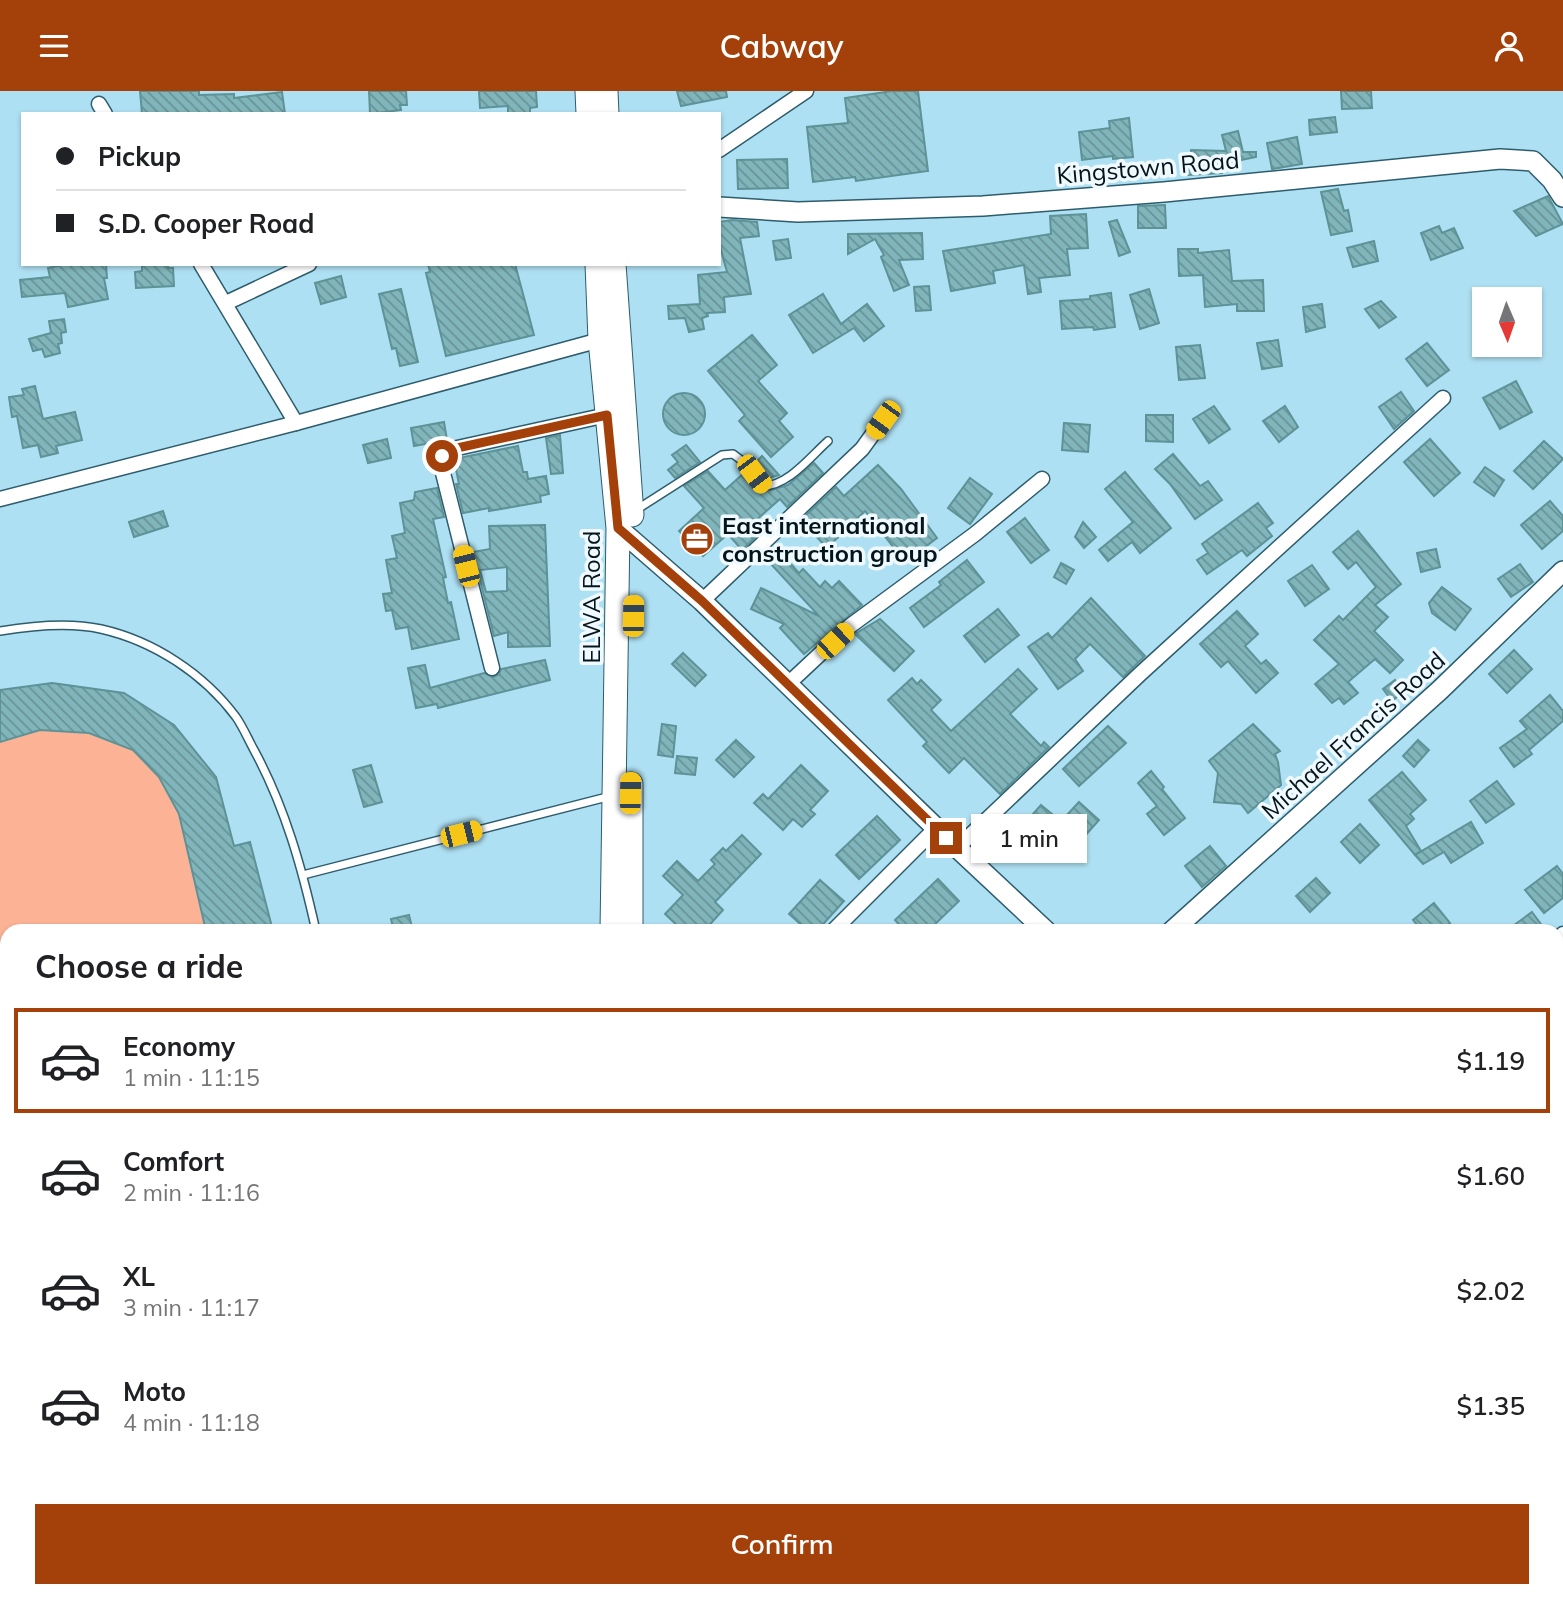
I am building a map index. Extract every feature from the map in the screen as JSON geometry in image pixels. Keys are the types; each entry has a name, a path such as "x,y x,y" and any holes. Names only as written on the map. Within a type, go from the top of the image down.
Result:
{"main road":[{"path":"587,91 588,112"},
{"path":"606,91 607,112"},
{"name":"ELWA Road","path":"597,266 607,415 628,527 615,795 612,924"},
{"name":"ELWA Road","path":"614,266 628,527 631,924"}],"street":[{"path":"721,149 806,91"},
{"name":"Kingstown Road","path":"721,207 798,212 983,206 1164,192 1500,159 1533,161 1552,180 1563,197"},
{"path":"202,266 296,423"},
{"path":"226,303 305,266"},
{"path":"0,499 296,423 600,340"},
{"path":"957,848 1140,674 1443,398"},
{"path":"492,668 441,465 442,456 448,450 607,415"},
{"path":"702,601 862,449 883,420"},
{"path":"788,684 850,626 975,534 1042,479"},
{"path":"628,527 936,828 1038,924"},
{"name":"Michael Francis Road","path":"1180,924 1440,690 1563,571"},
{"path":"840,924 936,828"}],"lane":[{"path":"628,527 722,454 733,454 745,463 763,486 773,486 785,479 828,441"},
{"path":"0,631 37,625 100,628 156,648 200,678 237,718 264,768 287,823 314,924"},
{"path":"303,875 615,795"}],"shaded area":[{"path":"52,683 124,693 174,725 216,777 234,846 250,842 271,924 0,924 0,691"}],"building":[{"path":"140,91 199,91 199,95 234,94 234,98 282,92 285,112 142,112"},
{"path":"369,91 406,91 407,105 400,105 401,110 370,112"},
{"path":"479,91 536,91 537,107 530,108 530,112 508,112 508,106 480,108"},
{"path":"677,91 726,91 727,97 681,106"},
{"path":"892,91 918,91 928,171 856,181 855,177 813,182 807,127 848,123 845,98"},
{"path":"1341,91 1371,91 1372,108 1342,109"},
{"path":"1335,117 1337,132 1310,135 1309,120"},
{"path":"1129,118 1133,157 1113,159 1113,156 1082,160 1079,132 1110,128 1109,121"},
{"path":"1238,131 1243,152 1256,152 1256,157 1222,164 1222,173 1188,175 1191,150 1226,151 1222,135"},
{"path":"1297,137 1302,164 1272,169 1267,143"},
{"path":"787,159 788,188 738,189 737,160"},
{"path":"1338,189 1344,211 1348,210 1352,231 1331,235 1321,192"},
{"path":"1548,196 1563,224 1536,236 1514,211"},
{"path":"1165,205 1166,228 1138,228 1138,206"},
{"path":"1086,214 1088,248 1067,249 1070,275 1039,278 1041,292 1028,294 1024,265 993,271 995,283 951,291 943,251 1051,234 1050,216"},
{"path":"1117,220 1130,252 1119,256 1109,222"},
{"path":"721,222 757,222 759,236 740,238 751,294 724,297 725,312 707,313 708,316 702,318 704,329 689,332 685,318 669,319 668,306 700,304 698,275 727,272 721,250"},
{"path":"1439,226 1442,233 1454,228 1463,248 1431,260 1421,233"},
{"path":"922,233 923,259 899,260 909,285 894,291 881,257 884,255 875,239 848,254 848,234"},
{"path":"788,239 791,258 776,260 773,241"},
{"path":"1374,241 1378,261 1353,267 1347,248"},
{"path":"1178,249 1198,249 1198,253 1229,250 1232,281 1263,280 1264,311 1237,311 1237,304 1205,307 1203,275 1179,276"},
{"path":"106,266 107,278 104,278 108,299 68,307 65,293 22,297 20,280 50,277 48,268"},
{"path":"142,266 173,268 174,286 136,288 135,272 142,271"},
{"path":"428,266 516,266 534,335 446,356 426,273 430,272"},
{"path":"341,276 346,297 321,304 315,283"},
{"path":"929,286 931,310 916,311 914,287"},
{"path":"401,289 418,362 400,366 396,348 392,349 379,294"},
{"path":"1149,289 1159,323 1140,329 1130,295"},
{"path":"1111,293 1115,327 1094,330 1093,327 1062,329 1060,301 1090,299 1090,296"},
{"path":"823,294 841,324 867,304 884,326 864,341 854,328 813,353 789,315"},
{"path":"1381,301 1396,317 1379,328 1365,309"},
{"path":"1322,304 1325,327 1306,332 1303,307"},
{"path":"64,319 66,332 61,333 62,343 58,344 60,353 45,357 42,349 33,351 29,339 51,333 49,321"},
{"path":"752,335 777,365 758,381 787,413 779,421 793,437 771,457 739,421 745,415 708,371"},
{"path":"1278,340 1282,366 1262,369 1257,343"},
{"path":"1427,343 1449,370 1427,386 1406,359"},
{"path":"1200,345 1205,378 1179,380 1176,347"},
{"path":"1516,381 1532,412 1500,429 1483,398"},
{"path":"35,386 43,419 75,412 82,440 56,446 58,453 41,457 38,445 23,448 17,416 12,417 9,397 24,395 22,389"},
{"path":"1401,392 1414,411 1394,429 1379,407"},
{"path":"684,393 699,399 705,414 699,429 684,435 669,429 663,414 669,399"},
{"path":"1214,406 1230,429 1209,443 1193,419"},
{"path":"1285,406 1298,427 1279,442 1263,421"},
{"path":"1146,415 1173,415 1173,442 1146,441"},
{"path":"444,422 447,440 414,446 411,428"},
{"path":"1064,423 1090,425 1088,452 1062,450"},
{"path":"560,435 563,473 551,474 546,438"},
{"path":"387,439 391,458 368,463 363,445"},
{"path":"1430,439 1460,473 1434,496 1404,462"},
{"path":"1544,441 1563,459 1533,489 1514,471"},
{"path":"686,445 700,462 675,478 668,470 678,462 672,455"},
{"path":"518,446 523,472 527,472 528,479 546,476 549,494 540,496 541,502 463,513 456,484 459,484 454,459"},
{"path":"1173,454 1200,486 1208,481 1222,500 1195,519 1170,484 1155,469"},
{"path":"762,456 779,475 766,479 754,464"},
{"path":"814,463 823,473 787,507 780,499 754,522 762,531 742,550 728,534 703,556 679,531 704,508 684,486 708,471 725,490 745,472 758,490 764,492 788,485"},
{"path":"878,465 901,489 937,538 905,562 865,511 827,548 801,520 836,487 844,496"},
{"path":"1485,467 1504,480 1494,496 1474,482"},
{"path":"1125,472 1171,528 1140,553 1132,542 1108,561 1099,550 1133,522 1105,489"},
{"path":"970,478 992,494 970,524 948,508"},
{"path":"437,488 444,517 433,519 446,577 443,578 448,603 451,602 459,639 412,649 408,627 396,629 392,610 386,611 383,594 392,593 386,560 397,558 392,536 405,533 400,503 414,500 415,492"},
{"path":"1550,501 1563,516 1563,531 1542,549 1521,525"},
{"path":"1258,503 1273,523 1266,528 1272,536 1247,556 1242,550 1207,574 1197,560 1208,553 1202,544"},
{"path":"163,511 168,526 134,537 129,522"},
{"path":"1025,518 1049,550 1031,563 1007,532"},
{"path":"1083,522 1096,537 1084,548 1075,537"},
{"path":"545,525 550,646 508,647 508,632 494,636 473,552 490,549 489,526","holes":["507,567 507,591 486,592 480,570"]},
{"path":"1358,531 1401,584 1375,605 1388,617 1374,631 1403,660 1390,673 1375,659 1348,682 1358,693 1344,704 1339,698 1332,703 1315,684 1339,664 1314,640 1339,616 1343,620 1376,587 1356,562 1348,569 1333,552"},
{"path":"1436,549 1440,567 1421,572 1417,553"},
{"path":"781,553 799,573 803,569 820,587 825,581 832,588 839,581 862,605 804,654 780,628 784,624 751,609 761,588 819,616 770,563"},
{"path":"967,560 984,582 924,627 910,608 941,585 939,582"},
{"path":"1061,563 1074,570 1066,584 1054,577"},
{"path":"1520,564 1533,582 1511,597 1498,579"},
{"path":"1312,565 1329,589 1305,606 1288,581"},
{"path":"1442,587 1471,609 1455,630 1432,613 1429,603"},
{"path":"1091,598 1145,656 1123,677 1090,644 1075,659 1083,671 1058,689 1028,647 1048,633 1052,638"},
{"path":"998,609 1019,635 985,662 964,636"},
{"path":"1237,611 1258,634 1245,646 1261,664 1266,660 1278,673 1256,693 1228,661 1221,667 1200,644"},
{"path":"880,619 914,651 894,671 855,634"},
{"path":"1514,650 1532,669 1507,693 1489,674"},
{"path":"683,653 706,675 695,686 672,664"},
{"path":"545,660 550,680 438,708 437,704 416,708 408,668 425,665 430,688 484,673 494,677 501,669"},
{"path":"1018,669 1037,689 1010,714 1041,746 1044,742 1049,747 1000,794 964,758 949,773 923,746 927,742 888,700 912,678 917,684 921,680 941,700 931,710 951,731"},
{"path":"1395,680 1404,691 1392,701 1383,689"},
{"path":"52,683 124,693 174,725 216,777 234,846 250,842 271,924 204,924 179,814 159,777 133,750 89,733 40,730 0,742 0,690"},
{"path":"1550,695 1563,711 1563,721 1529,750 1532,754 1514,767 1500,748 1527,729 1520,721"},
{"path":"662,724 676,726 673,757 658,755"},
{"path":"1253,724 1280,751 1275,754 1281,785 1248,813 1241,804 1214,802 1218,773 1209,761"},
{"path":"1108,726 1126,743 1079,786 1063,769"},
{"path":"736,740 754,757 734,777 716,760"},
{"path":"1418,740 1429,750 1414,767 1403,756"},
{"path":"677,756 697,758 695,775 675,773"},
{"path":"371,765 382,802 364,807 353,770"},
{"path":"801,765 828,791 810,810 815,814 802,827 793,819 783,830 754,803 763,794 768,799"},
{"path":"1151,771 1185,818 1164,835 1147,814 1157,806 1138,783"},
{"path":"1402,772 1426,800 1410,814 1414,819 1406,826 1421,851 1415,855 1369,800"},
{"path":"1497,781 1514,804 1486,823 1470,801"},
{"path":"1079,802 1099,820 1074,848 1053,830"},
{"path":"1041,805 1057,818 1040,837 1025,823"},
{"path":"877,816 900,840 859,879 836,855"},
{"path":"1471,822 1483,843 1451,863 1444,852 1423,864 1415,855"},
{"path":"1360,824 1379,845 1360,863 1341,842"},
{"path":"742,835 761,854 715,902 723,910 710,924 676,924 665,914 683,895 663,876 677,861 698,881 715,864 711,860 723,848 726,851"},
{"path":"1210,846 1226,866 1202,887 1185,866"},
{"path":"1557,866 1563,874 1563,898 1544,913 1525,890"},
{"path":"1316,878 1330,893 1310,912 1296,896"},
{"path":"938,879 959,901 935,924 899,924 895,920"},
{"path":"820,880 844,901 823,924 800,924 789,914"},
{"path":"1434,903 1450,923 1416,924 1413,920"},
{"path":"1532,912 1541,924 1516,924"},
{"path":"409,915 411,924 392,924 391,919"}],"place":[{"name":"East international construction group","path":"697,539"}],"route":[{"path":"442,456 448,450 607,415 618,528 702,601 946,838"}]}
